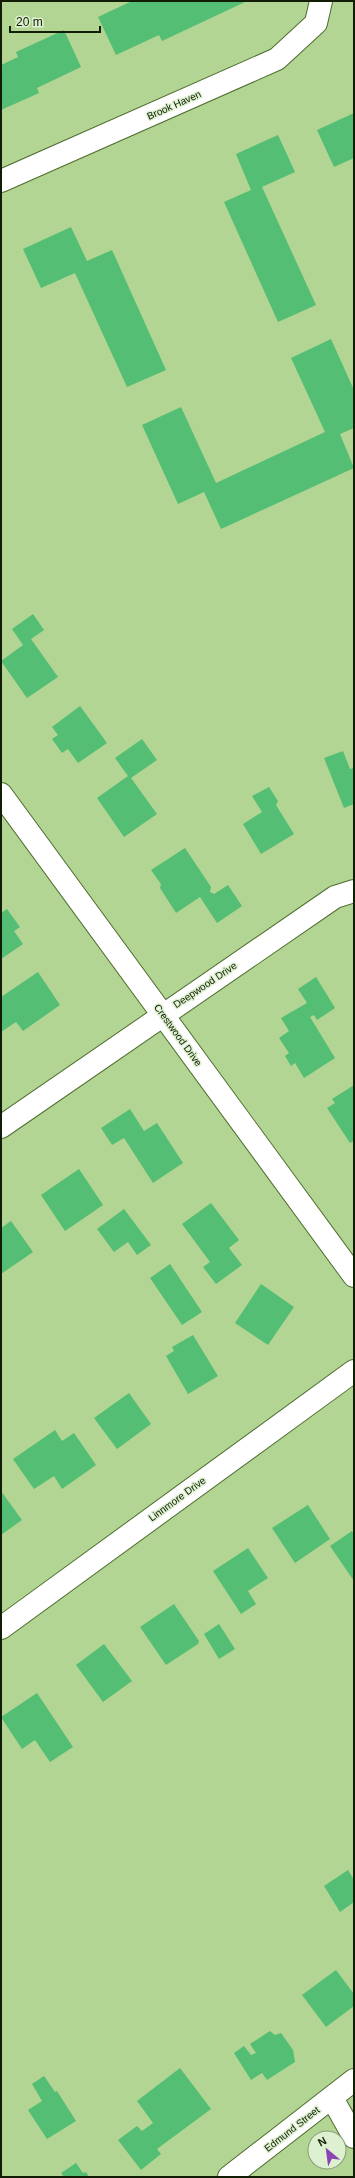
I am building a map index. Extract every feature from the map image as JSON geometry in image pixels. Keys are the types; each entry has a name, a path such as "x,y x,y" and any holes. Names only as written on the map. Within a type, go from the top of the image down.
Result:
{"street":[{"name":"Brook Haven","path":"1,181 277,59 316,24 321,1"},
{"name":"Crestwood Drive","path":"1,794 354,1276"},
{"name":"Deepwood Drive","path":"1,1127 335,897 354,891"},
{"name":"Linnmore Drive","path":"1,1628 354,1371"},
{"name":"Edmund Street","path":"229,2177 354,2080"},
{"path":"332,2098 354,2137"}],"building":[{"path":"132,1 245,2 162,41 159,35 116,55 98,17"},
{"path":"64,30 81,67 37,88 39,93 1,110 1,65 18,57 16,52"},
{"path":"354,113 354,158 334,167 317,130"},
{"path":"278,135 295,172 262,187 316,305 278,322 224,202 251,190 236,154"},
{"path":"71,227 87,261 112,250 166,370 127,387 75,273 41,288 23,249"},
{"path":"331,339 354,390 354,428 340,434 354,468 221,529 204,492 178,504 142,425 181,407 216,483 325,432 291,358"},
{"path":"33,614 44,630 31,639 58,677 27,698 1,661 23,645 12,629"},
{"path":"80,706 107,743 78,763 68,749 62,753 52,739 58,735 52,727"},
{"path":"142,739 157,760 131,778 157,814 124,837 97,798 128,776 115,758"},
{"path":"343,751 350,769 354,768 354,804 344,808 324,758"},
{"path":"269,787 278,801 276,805 294,834 261,854 243,824 262,812 252,796"},
{"path":"185,848 211,887 210,892 214,894 228,885 242,906 217,923 200,897 176,913 160,888 161,884 151,870"},
{"path":"7,909 20,927 14,931 23,944 1,959 1,913"},
{"path":"38,972 60,1005 23,1031 16,1022 1,1032 1,997"},
{"path":"316,977 335,1008 317,1020 314,1015 310,1017 335,1058 304,1078 295,1063 291,1066 285,1056 289,1053 279,1038 289,1031 281,1018 307,1003 298,989"},
{"path":"354,1085 354,1141 350,1143 327,1108 335,1103 332,1099"},
{"path":"130,1109 144,1131 157,1123 183,1163 153,1183 124,1138 112,1145 101,1128"},
{"path":"79,1169 103,1205 65,1231 41,1195"},
{"path":"211,1203 239,1240 229,1248 242,1265 216,1284 203,1267 210,1262 182,1224"},
{"path":"124,1209 151,1245 137,1255 128,1242 114,1252 97,1229"},
{"path":"11,1221 33,1252 1,1274 1,1228"},
{"path":"170,1264 202,1312 182,1325 150,1278"},
{"path":"261,1284 294,1307 268,1345 235,1323"},
{"path":"193,1335 218,1376 188,1394 166,1356 174,1351 172,1347"},
{"path":"129,1393 151,1424 117,1449 94,1418"},
{"path":"55,1430 62,1441 74,1433 96,1465 62,1489 54,1476 34,1489 13,1459"},
{"path":"1,1491 22,1520 1,1535"},
{"path":"308,1505 330,1539 295,1563 272,1528"},
{"path":"352,1531 354,1534 354,1581 330,1546"},
{"path":"248,1548 268,1578 248,1591 256,1604 241,1614 213,1571"},
{"path":"174,1604 199,1641 198,1644 166,1665 140,1627"},
{"path":"219,1624 235,1649 219,1659 204,1634"},
{"path":"104,1644 132,1681 103,1702 76,1665"},
{"path":"37,1693 73,1747 50,1762 35,1740 22,1749 1,1717"},
{"path":"348,1870 354,1880 354,1902 340,1912 324,1886"},
{"path":"336,1970 354,1994 354,2006 326,2027 302,1995"},
{"path":"270,2031 275,2035 281,2033 293,2050 295,2062 267,2080 262,2073 251,2080 234,2053 244,2046 251,2055 256,2053 250,2044"},
{"path":"180,2068 211,2109 157,2149 161,2154 141,2170 118,2140 137,2126 142,2131 153,2123 137,2101"},
{"path":"44,2076 55,2092 57,2091 76,2121 47,2139 28,2110 42,2101 32,2084"},
{"path":"76,2163 83,2173 86,2172 89,2177 64,2177 61,2173"}]}
